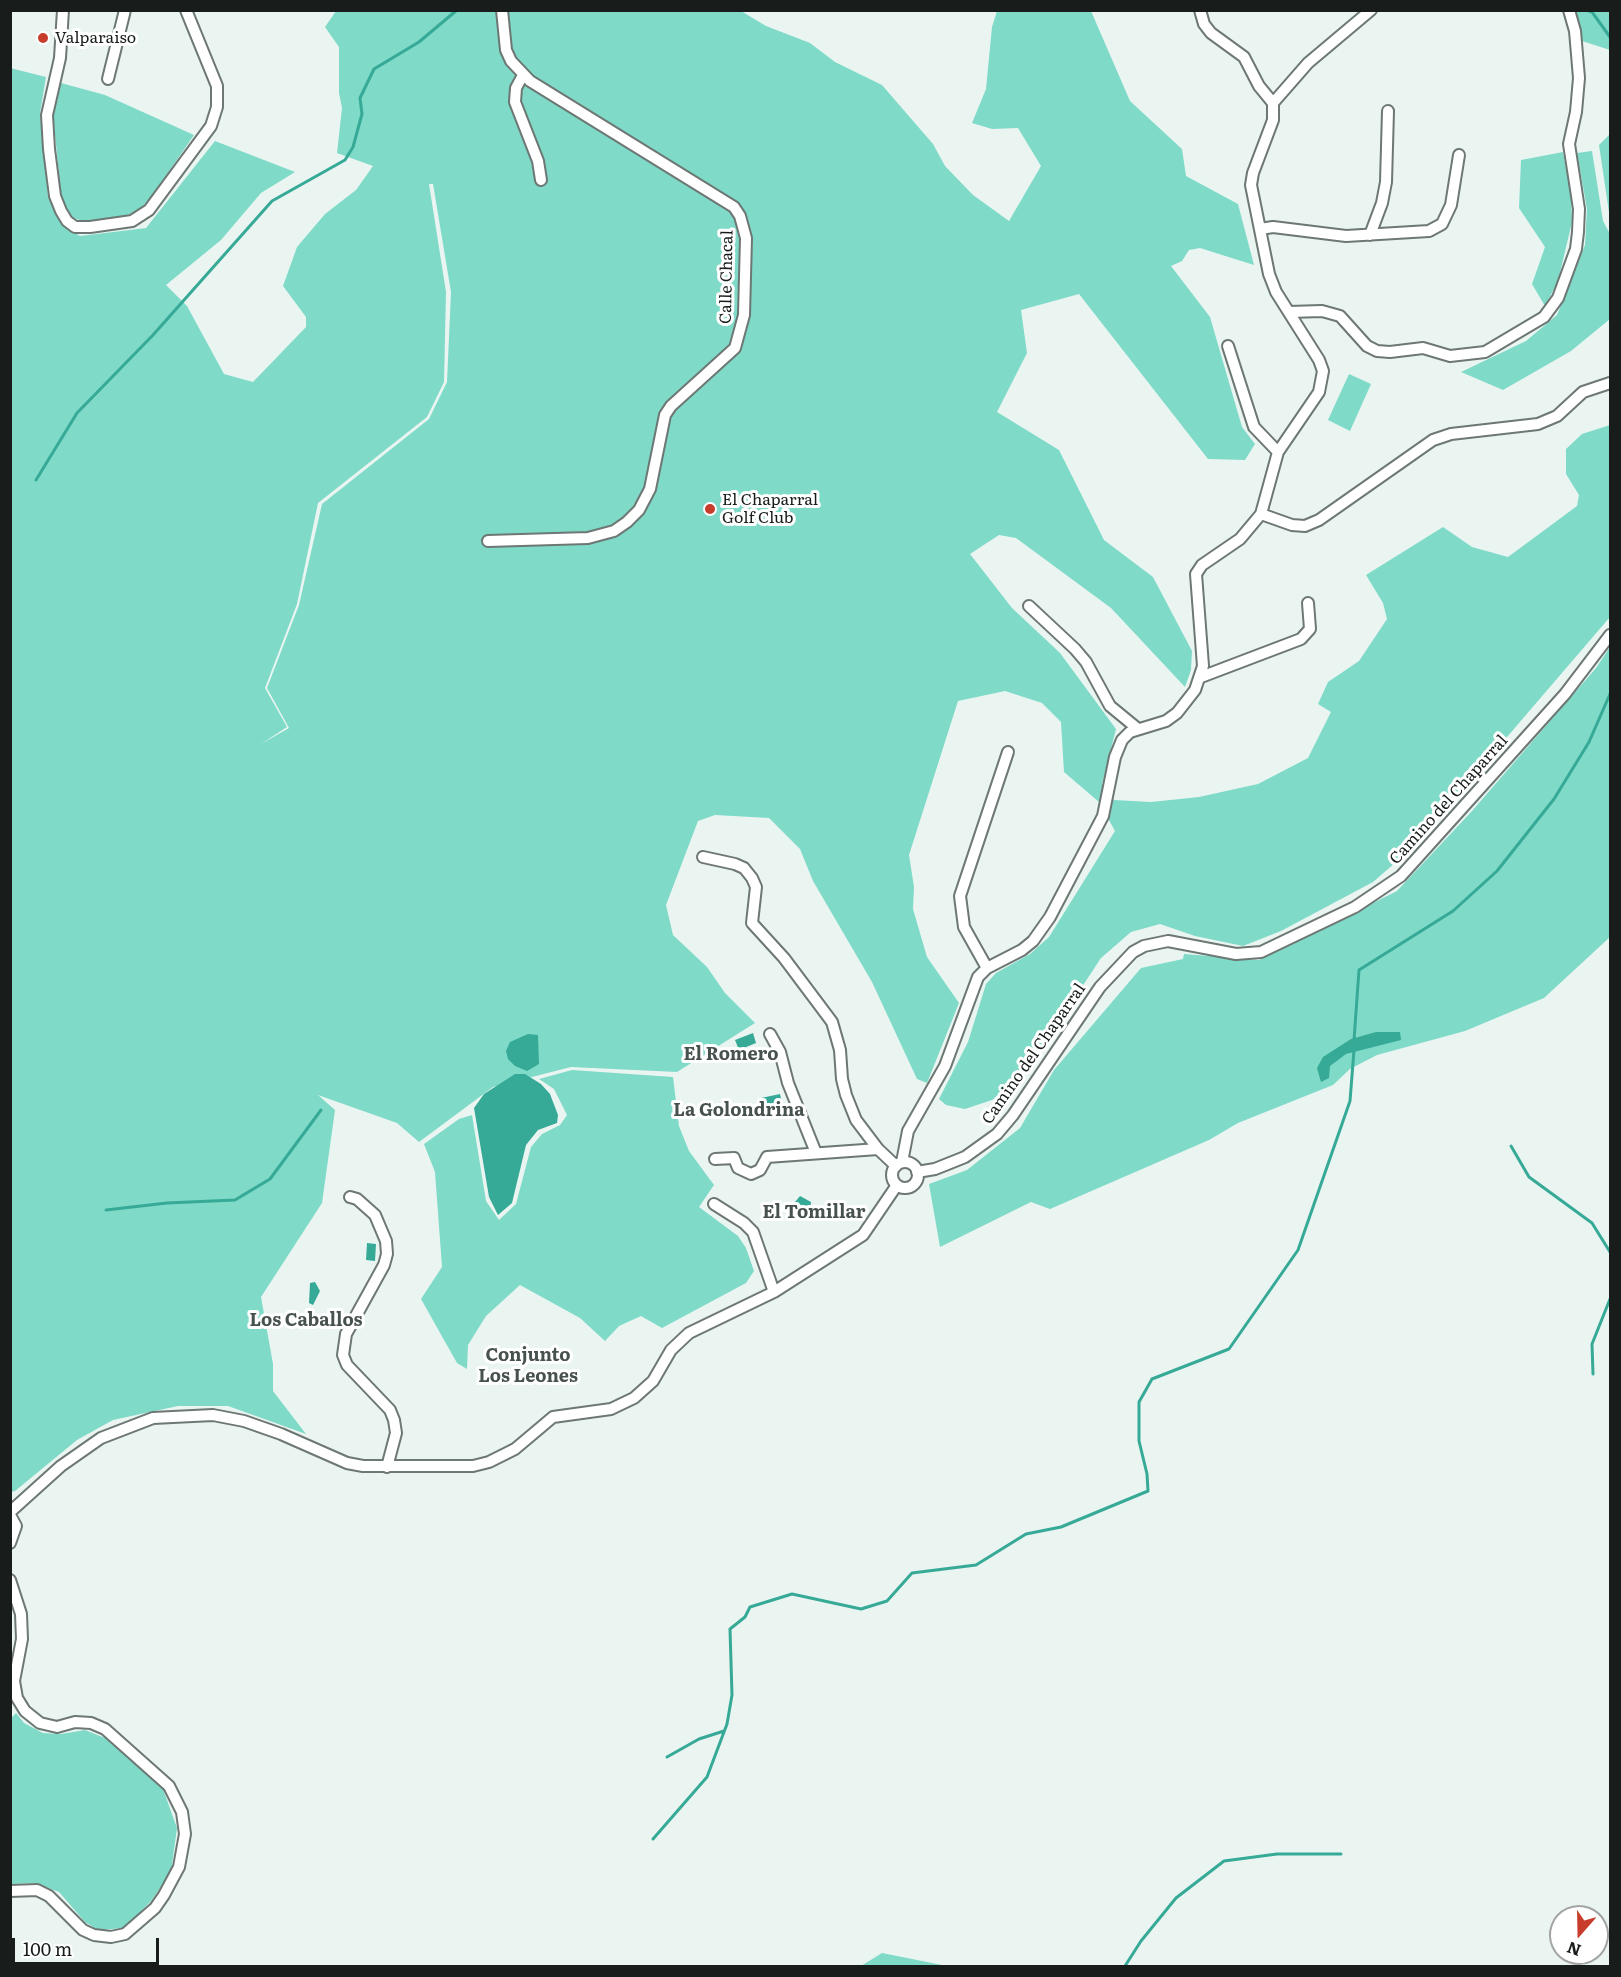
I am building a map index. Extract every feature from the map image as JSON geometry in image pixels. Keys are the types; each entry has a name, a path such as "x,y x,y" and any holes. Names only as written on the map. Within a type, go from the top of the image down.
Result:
{"street":[{"path":"63,10 60,58 47,115 55,196 67,222 75,227 132,221 149,210 211,126 218,107 217,86 186,10"},
{"path":"108,79 125,10"},
{"name":"Calle Chacal","path":"488,541 588,538 614,531 639,510 650,489 664,415 735,348 744,315 746,238 740,216 734,207 543,91 523,75 506,50 501,10"},
{"path":"897,1185 892,1176 899,1164 908,1131 945,1066 978,977 987,968 1022,950 1042,929 1103,816 1118,748 1130,732 1166,721 1177,713 1201,677 1203,651 1195,585 1196,574 1202,565 1240,539 1261,514 1278,452 1319,392 1323,371 1319,360 1289,312 1269,274 1251,185 1253,173 1273,120 1274,103 1308,63 1371,10"},
{"path":"1289,312 1322,311 1340,316 1367,346 1377,351 1390,352 1407,348 1423,348 1450,356 1485,352 1544,317 1558,298 1576,249 1578,232 1579,209 1569,144 1576,112 1579,78 1575,31 1569,10"},
{"path":"1198,12 1211,33 1245,57 1259,86 1274,103"},
{"path":"523,75 516,87 515,102 538,161 541,180"},
{"path":"1370,235 1382,203 1386,182 1388,111"},
{"path":"1260,230 1273,227 1316,234 1370,235 1414,233 1436,229 1451,205 1459,154"},
{"path":"1228,346 1254,428 1278,452"},
{"path":"1261,514 1292,525 1305,526 1319,520 1433,440 1450,434 1538,424 1557,416 1583,392 1611,382"},
{"path":"1201,677 1300,639 1310,629 1308,603"},
{"path":"1029,606 1075,649 1086,662 1110,705 1138,729"},
{"name":"Camino del Chaparral","path":"917,1172 935,1169 965,1157 997,1134 1013,1115 1100,987 1133,952 1144,946 1168,941 1236,954 1261,952 1355,907 1401,876 1565,694 1611,635"},
{"path":"987,968 964,927 960,896 1008,753"},
{"path":"703,857 735,864 744,868 752,878 756,887 752,923 784,958 832,1022 839,1044 842,1079 856,1120 878,1149 899,1164 913,1166 917,1172 916,1181 910,1186 897,1185"},
{"path":"770,1034 780,1052 788,1083 816,1153"},
{"path":"714,1159 734,1158 738,1168 751,1174 760,1170 767,1157 878,1149"},
{"path":"10,1543 16,1526 10,1513 61,1466 101,1438 153,1418 213,1415 244,1421 281,1434 347,1463 387,1467 473,1466 489,1462 515,1449 553,1417 611,1409 643,1391 653,1381 679,1340 774,1292 862,1235 897,1185"},
{"path":"350,1197 375,1215 386,1241 387,1254 384,1265 346,1334 344,1355 346,1365 390,1410 394,1420 396,1433 387,1467"},
{"path":"714,1204 744,1223 753,1232 774,1292"},
{"path":"10,1580 21,1614 22,1639 14,1681 17,1698 25,1711 40,1722 57,1727 75,1722 91,1723 105,1729 169,1786 182,1812 185,1834 179,1867 164,1895 155,1908 125,1934 111,1937 94,1935 83,1930 49,1896 37,1890 10,1891"}],"shaded area":[{"name":"El Chaparral Golf Club","path":"336,11 741,11 766,26 810,43 835,62 882,85 933,144 945,166 973,195 1009,221 1041,166 1018,128 992,129 972,123 986,89 992,27 997,11 1091,11 1130,101 1182,149 1186,176 1238,204 1254,265 1200,248 1189,250 1182,261 1171,266 1210,317 1242,427 1255,444 1245,460 1208,459 1079,294 1021,310 1027,353 997,412 1059,450 1104,540 1153,577 1192,651 1191,670 1185,687 1111,608 1016,538 999,535 970,554 1012,608 1060,653 1116,729 1102,784 1114,800 1151,802 1199,797 1258,784 1308,758 1331,712 1318,704 1328,682 1359,661 1387,619 1383,603 1366,575 1443,527 1472,547 1508,557 1577,506 1579,495 1566,474 1566,449 1582,434 1610,425 1610,617 1410,850 1373,882 1281,931 1243,946 1195,936 1160,924 1131,932 1101,958 1024,1075 992,1100 965,1109 946,1105 939,1099 968,1042 986,984 996,973 1030,954 1049,937 1115,831 1099,802 1064,772 1061,722 1042,703 1005,691 958,701 909,855 914,887 913,909 927,957 959,1003 927,1083 917,1079 872,982 813,881 800,849 769,818 715,815 698,821 666,905 673,935 707,967 725,993 755,1023 677,1072 571,1067 493,1087 419,1142 397,1123 318,1095 335,1110 322,1203 261,1297 273,1364 273,1391 306,1434 228,1406 178,1406 113,1420 77,1440 11,1492 10,68 46,77 40,113 48,197 63,226 80,236 146,228 215,141 295,172 261,193 221,240 166,285 187,306 224,374 253,382 306,327 306,317 283,286 297,247 325,214 356,190 373,166 337,153 342,108 339,93 339,47 325,27","holes":["429,184 433,184 451,292 447,382 429,419 322,504 299,605 267,688 289,728 261,744 287,727 265,688 297,604 318,503 427,417 444,382 446,292"]},
{"path":"1576,11 1610,11 1610,50 1582,41"},
{"path":"61,83 105,95 194,135 152,196 139,210 123,217 83,221 73,218 66,209 61,195 53,114"},
{"path":"1610,134 1610,219 1599,145"},
{"path":"1592,151 1603,221 1610,234 1610,319 1571,351 1503,390 1461,372 1526,341 1557,315 1585,245 1587,209 1577,153"},
{"path":"1563,152 1571,196 1572,222 1558,281 1545,306 1532,284 1545,247 1519,208 1521,160"},
{"path":"1349,374 1371,384 1350,431 1328,420"},
{"path":"1610,647 1610,937 1544,998 1465,1031 1377,1055 1350,1069 1333,1085 1238,1123 1209,1140 1050,1209 1031,1202 940,1247 929,1184 967,1170 1020,1128 1054,1070 1141,968 1183,959 1184,954 1259,960 1397,891 1472,811 1596,668"},
{"path":"1376,1032 1400,1032 1401,1040 1346,1054 1330,1066 1329,1078 1321,1082 1317,1068 1323,1057 1351,1039"},
{"path":"753,1033 756,1043 739,1050 735,1040"},
{"path":"528,1034 538,1035 539,1064 527,1071 515,1066 508,1059 506,1051 510,1042"},
{"path":"572,1070 673,1077 679,1126 689,1151 714,1185 699,1207 738,1236 746,1248 754,1271 746,1283 662,1328 641,1316 619,1326 605,1341 580,1318 520,1285 486,1316 468,1345 467,1369 457,1363 421,1299 442,1267 435,1172 424,1144 459,1119 472,1115 486,1201 499,1220 516,1204 531,1147 542,1134 560,1125 567,1115 554,1089 539,1079"},
{"path":"515,1074 525,1074 541,1084 550,1094 558,1115 557,1123 538,1130 526,1145 512,1203 498,1215 489,1197 474,1108 484,1094"},
{"path":"780,1094 782,1103 763,1107 761,1098"},
{"path":"800,1196 811,1202 810,1211 803,1211 801,1205 795,1202"},
{"path":"367,1243 376,1244 375,1261 366,1260"},
{"path":"315,1282 320,1291 313,1305 309,1303 310,1283"},
{"path":"16,1713 24,1723 43,1733 61,1734 85,1730 105,1738 163,1789 177,1828 171,1872 151,1901 125,1928 98,1930 85,1922 59,1892 34,1883 11,1884 11,1718"},
{"path":"882,1953 947,1966 861,1966"}],"waterway":[{"path":"36,480 77,413 153,335 272,201 345,160 353,147 362,114 360,98 374,69 419,42 457,10"},
{"path":"1586,10 1592,12 1610,37"},
{"path":"1354,1040 1359,970 1453,911 1497,871 1554,799 1589,742 1610,694"},
{"path":"653,1839 707,1777 727,1724 732,1695 730,1629 745,1617 750,1607 792,1594 861,1609 887,1601 912,1573 976,1565 1026,1534 1061,1527 1148,1491 1147,1474 1139,1441 1139,1402 1152,1379 1229,1349 1298,1250 1350,1101 1354,1050"},
{"path":"106,1210 167,1203 235,1200 270,1179 321,1110"},
{"path":"1511,1146 1529,1177 1592,1223 1610,1252"},
{"path":"1593,1374 1592,1344 1610,1299"},
{"path":"667,1757 699,1739 724,1731"},
{"path":"1125,1966 1141,1941 1176,1898 1224,1861 1277,1854 1341,1854"}],"place":[{"name":"Valparaiso","path":"43,38"},
{"name":"El Chaparral Golf Club","path":"710,509"}],"district":[{"name":"El Romero","path":"731,1055"},
{"name":"La Golondrina","path":"739,1111"},
{"name":"El Tomillar","path":"814,1213"},
{"name":"Los Caballos","path":"306,1321"},
{"name":"Conjunto Los Leones","path":"528,1366"}]}
